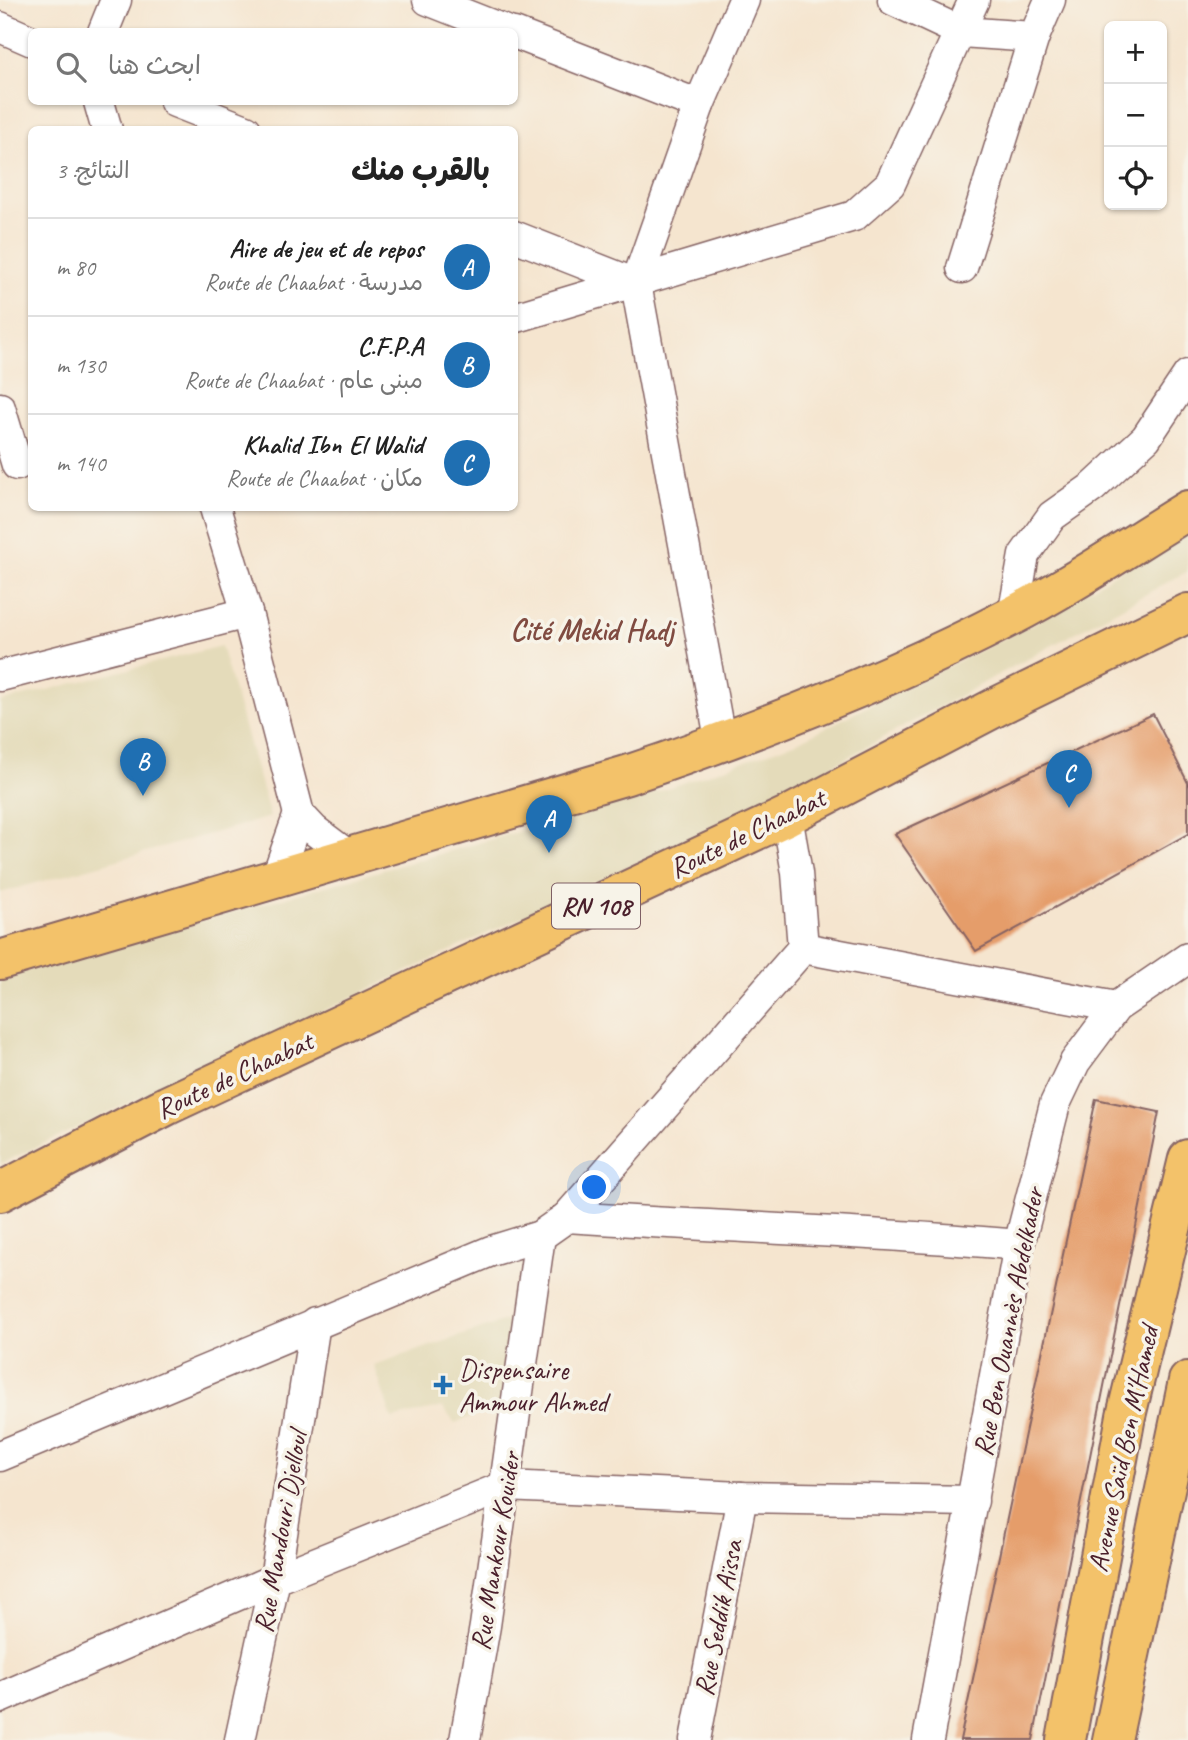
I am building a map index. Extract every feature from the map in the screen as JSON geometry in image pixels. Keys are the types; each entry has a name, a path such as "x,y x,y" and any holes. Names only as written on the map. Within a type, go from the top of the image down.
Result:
{"main road":[{"path":"0,960 627,775 721,744 873,682 1013,616 1188,510"},
{"name":"Route de Chaabat","path":"0,1192 168,1105 787,816 1000,705 1178,623"},
{"name":"Avenue Saïd Ben M'Hamed","path":"1066,1740 1126,1416 1188,1160"},
{"name":"Avenue Saïd Ben M'Hamed","path":"1112,1740 1188,1381"}],"street":[{"path":"105,28 116,0"},
{"path":"428,0 499,28"},
{"path":"721,744 636,284 699,105 744,0"},
{"path":"893,0 961,32 1034,37"},
{"path":"518,317 636,284 854,216 890,184 974,0"},
{"path":"962,268 1034,37 1049,0"},
{"path":"0,27 28,39"},
{"path":"518,35 699,105"},
{"path":"100,105 106,126"},
{"path":"183,105 236,126"},
{"path":"518,238 636,284"},
{"path":"1013,616 1024,555 1052,516 1093,487 1146,438 1188,375"},
{"path":"0,408 16,465"},
{"path":"216,511 247,613 299,814 314,830 350,857"},
{"path":"0,676 247,613"},
{"path":"276,878 299,814"},
{"path":"0,1456 491,1251 540,1236 567,1217 803,948 797,873 787,816"},
{"path":"803,948 1116,1007"},
{"name":"Rue Ben Ouannès Abdelkader","path":"928,1740 1019,1245 1055,1104 1075,1062 1116,1007 1188,958"},
{"path":"567,1217 769,1230 898,1234 1019,1245"},
{"name":"Rue Mankour Kouider","path":"465,1740 506,1486 540,1236"},
{"name":"Rue Mandouri Djelloul","path":"240,1740 275,1579 315,1323"},
{"path":"0,1698 275,1579 506,1486 973,1502"},
{"name":"Rue Seddik Aïssa","path":"695,1740 742,1496"}],"shaded area":[{"path":"1188,529 1188,571 773,798 0,1164 0,978 649,795 797,742 1033,624"},
{"path":"221,646 270,817 0,893 0,702"},
{"name":"Dispensaire Ammour Ahmed","path":"517,1317 502,1405 455,1423 442,1407 392,1419 374,1365"}],"building":[{"path":"1153,714 1188,783 1188,834 976,951 895,834"},
{"path":"1096,1099 1159,1112 1033,1740 960,1740"}],"place":[{"name":"C.F.P.A","path":"143,796"},
{"name":"Khalid Ibn El Walid","path":"1069,808"},
{"name":"Aire de jeu et de repos","path":"549,853"},
{"name":"Dispensaire Ammour Ahmed","path":"443,1385"}],"district":[{"name":"Cité Mekid Hadj","path":"592,630"}]}
